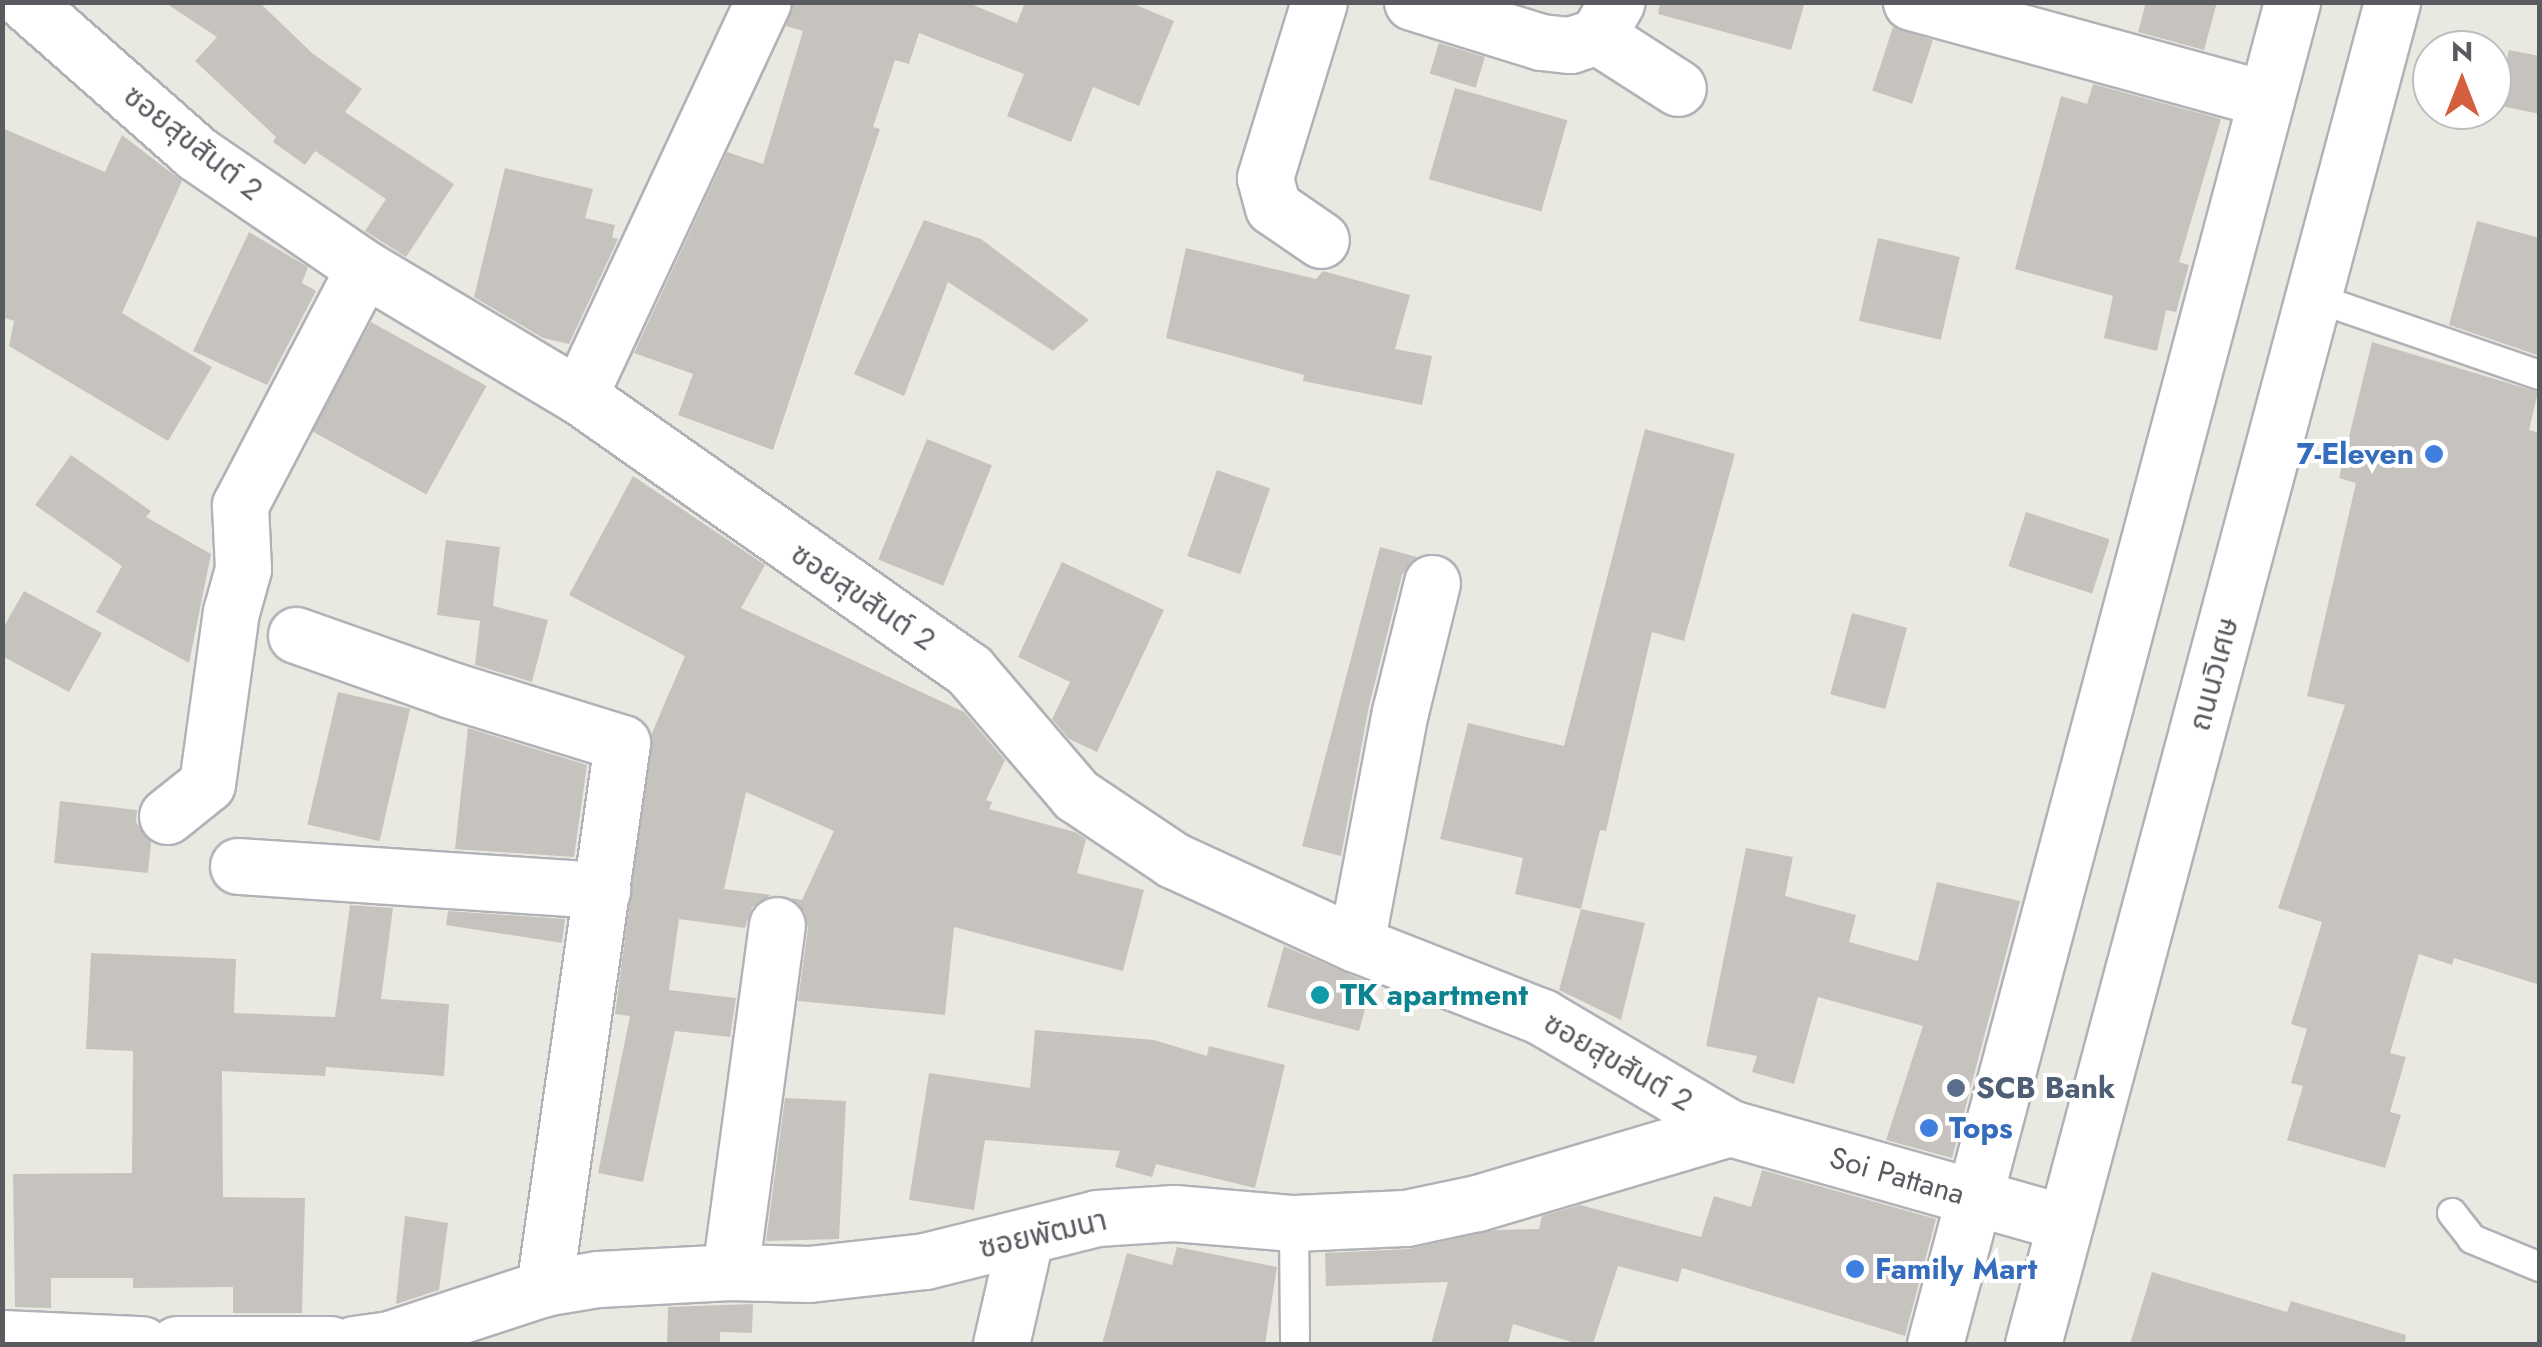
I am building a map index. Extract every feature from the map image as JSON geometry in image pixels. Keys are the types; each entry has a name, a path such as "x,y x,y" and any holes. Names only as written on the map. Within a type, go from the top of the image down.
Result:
{"street":[{"name":"ซอยสุขสันต์ 2","path":"25,2 196,153 364,268 579,396 969,670 1076,795 1173,860 1356,944 1542,1016 1730,1128"},
{"path":"579,396 764,2"},
{"path":"1319,2 1265,178 1273,208 1321,240"},
{"path":"1412,2 1541,42 1570,45 1607,19 1678,88"},
{"path":"1911,2 2266,100"},
{"path":"1936,1344 2292,2"},
{"name":"ถนนวิเศษ","path":"2033,1344 2392,2"},
{"path":"166,816 207,784 231,612 243,569 240,505 364,268"},
{"path":"1356,944 1400,712 1432,583"},
{"path":"296,634 451,690 622,742 544,1288"},
{"path":"238,866 602,890"},
{"path":"730,1272 777,926"},
{"name":"Soi Pattana","path":"1730,1128 2064,1222"},
{"name":"ซอยพัฒนา","path":"354,1344 389,1339 544,1288 598,1279 828,1272 925,1261 1097,1218 1174,1212 1294,1222 1406,1218 1478,1204 1730,1128"},
{"path":"1002,1344 1026,1238"},
{"path":"2,1338 142,1344"},
{"path":"177,1344 330,1344"}],"lane":[{"path":"2313,297 2540,376"},
{"path":"2452,1212 2472,1238 2540,1268"},
{"path":"1294,1222 1295,1344"}],"building":[{"path":"164,2 259,2 312,53 362,89 345,112 454,184 406,257 365,231 386,199 315,151 305,165 273,142 276,137 195,61 217,37"},
{"path":"794,2 966,2 1017,23 1025,2 1129,2 1174,21 1139,106 1093,87 1071,142 1007,116 1024,74 919,33 909,64 895,60 873,127 880,129 773,450 678,415 693,374 634,353 727,152 763,164 803,31 786,26"},
{"path":"1660,2 1805,2 1791,50 1658,14"},
{"path":"2146,2 2217,2 2204,50 2138,32"},
{"path":"1893,27 1933,40 1912,104 1872,91"},
{"path":"1439,43 1485,57 1476,88 1430,74"},
{"path":"2512,51 2540,56 2540,114 2512,108"},
{"path":"2093,84 2221,119 2179,262 2189,265 2176,312 2166,310 2157,351 2104,338 2113,296 2015,269 2061,96 2087,104"},
{"path":"1455,88 1567,120 1541,212 1429,179"},
{"path":"2,128 105,172 122,135 182,181 122,313 212,367 168,441 9,346 14,321 2,317"},
{"path":"505,168 593,189 585,218 615,225 612,237 618,239 569,344 543,338 474,297"},
{"path":"924,220 981,239 1089,320 1053,351 948,282 904,396 854,374"},
{"path":"2477,221 2540,238 2540,356 2449,325"},
{"path":"249,232 308,267 302,283 316,291 267,385 193,351"},
{"path":"1878,238 1960,257 1941,340 1859,321"},
{"path":"1186,248 1316,279 1323,271 1410,295 1395,349 1432,356 1422,405 1303,381 1304,375 1166,338"},
{"path":"371,322 486,386 426,494 311,430"},
{"path":"2372,342 2538,392 2529,430 2540,433 2540,985 2454,958 2452,965 2419,954 2390,1053 2406,1057 2390,1112 2401,1115 2385,1168 2287,1140 2303,1086 2291,1083 2307,1029 2291,1024 2322,922 2278,908 2345,705 2307,696 2356,483 2339,478"},
{"path":"1645,429 1735,454 1684,641 1652,632 1606,831 1600,830 1581,909 1515,894 1523,858 1440,839 1468,723 1564,746"},
{"path":"927,439 992,465 943,586 878,560"},
{"path":"71,455 151,511 146,517 211,554 189,663 96,612 122,566 35,505"},
{"path":"1217,470 1270,488 1240,574 1187,556"},
{"path":"633,476 765,565 741,608 964,712 1005,760 986,800 992,802 989,809 1075,832 1086,839 1077,873 1144,890 1123,971 954,927 945,1015 798,1001 808,928 805,912 791,898 802,900 834,831 746,792 724,889 771,895 752,907 745,928 679,919 669,990 736,998 730,1037 675,1031 643,1182 598,1173 630,1016 615,1014 652,733 685,656 569,595"},
{"path":"2026,512 2110,539 2092,593 2008,566"},
{"path":"446,540 500,547 493,606 548,620 532,682 475,665 480,621 437,615"},
{"path":"1380,547 1417,557 1402,575 1369,706 1341,856 1302,846"},
{"path":"1062,562 1164,610 1097,752 1069,739 1052,719 1070,682 1018,657"},
{"path":"24,591 102,633 69,692 2,656 2,630"},
{"path":"1852,613 1907,628 1885,709 1830,694"},
{"path":"338,692 410,709 380,841 307,825"},
{"path":"468,728 587,765 574,857 455,849"},
{"path":"60,801 137,810 136,822 151,842 148,873 54,863"},
{"path":"1746,848 1793,857 1785,896 1856,915 1849,942 1918,961 1937,882 2020,901 1952,1158 1886,1140 1923,1026 1818,997 1794,1084 1752,1072 1757,1056 1706,1046"},
{"path":"350,905 393,908 381,999 449,1004 444,1076 326,1067 325,1076 222,1071 223,1197 305,1198 302,1313 233,1313 233,1287 133,1288 133,1278 51,1278 51,1308 15,1307 13,1174 132,1173 133,1051 86,1049 91,953 236,959 234,1013 335,1017"},
{"path":"1581,909 1645,923 1621,1020 1559,990"},
{"path":"448,911 565,919 562,943 446,925"},
{"path":"1284,946 1372,984 1359,1031 1267,1007"},
{"path":"1035,1030 1154,1040 1207,1056 1209,1046 1285,1065 1255,1188 1156,1164 1152,1177 1115,1167 1120,1151 985,1140 974,1210 909,1200 929,1073 1030,1088"},
{"path":"785,1098 846,1101 839,1239 766,1241"},
{"path":"1762,1170 1936,1219 1905,1336 1682,1268 1678,1282 1618,1266 1593,1344 1578,1344 1513,1324 1508,1344 1431,1344 1448,1282 1326,1286 1325,1253 1408,1249 1495,1230 1539,1229 1542,1216 1580,1205 1701,1237 1714,1196 1751,1207"},
{"path":"405,1216 448,1223 439,1290 396,1304"},
{"path":"1177,1247 1277,1267 1265,1344 1102,1344 1127,1253 1172,1265"},
{"path":"2152,1272 2287,1312 2291,1301 2406,1335 2405,1344 2130,1344"},
{"path":"753,1304 752,1333 720,1332 720,1344 667,1344 668,1307"}],"place":[{"name":"7-Eleven","path":"2434,454"},
{"name":"TK apartment","path":"1320,995"},
{"name":"SCB Bank","path":"1956,1088"},
{"name":"Tops","path":"1929,1128"},
{"name":"Family Mart","path":"1855,1269"}]}
